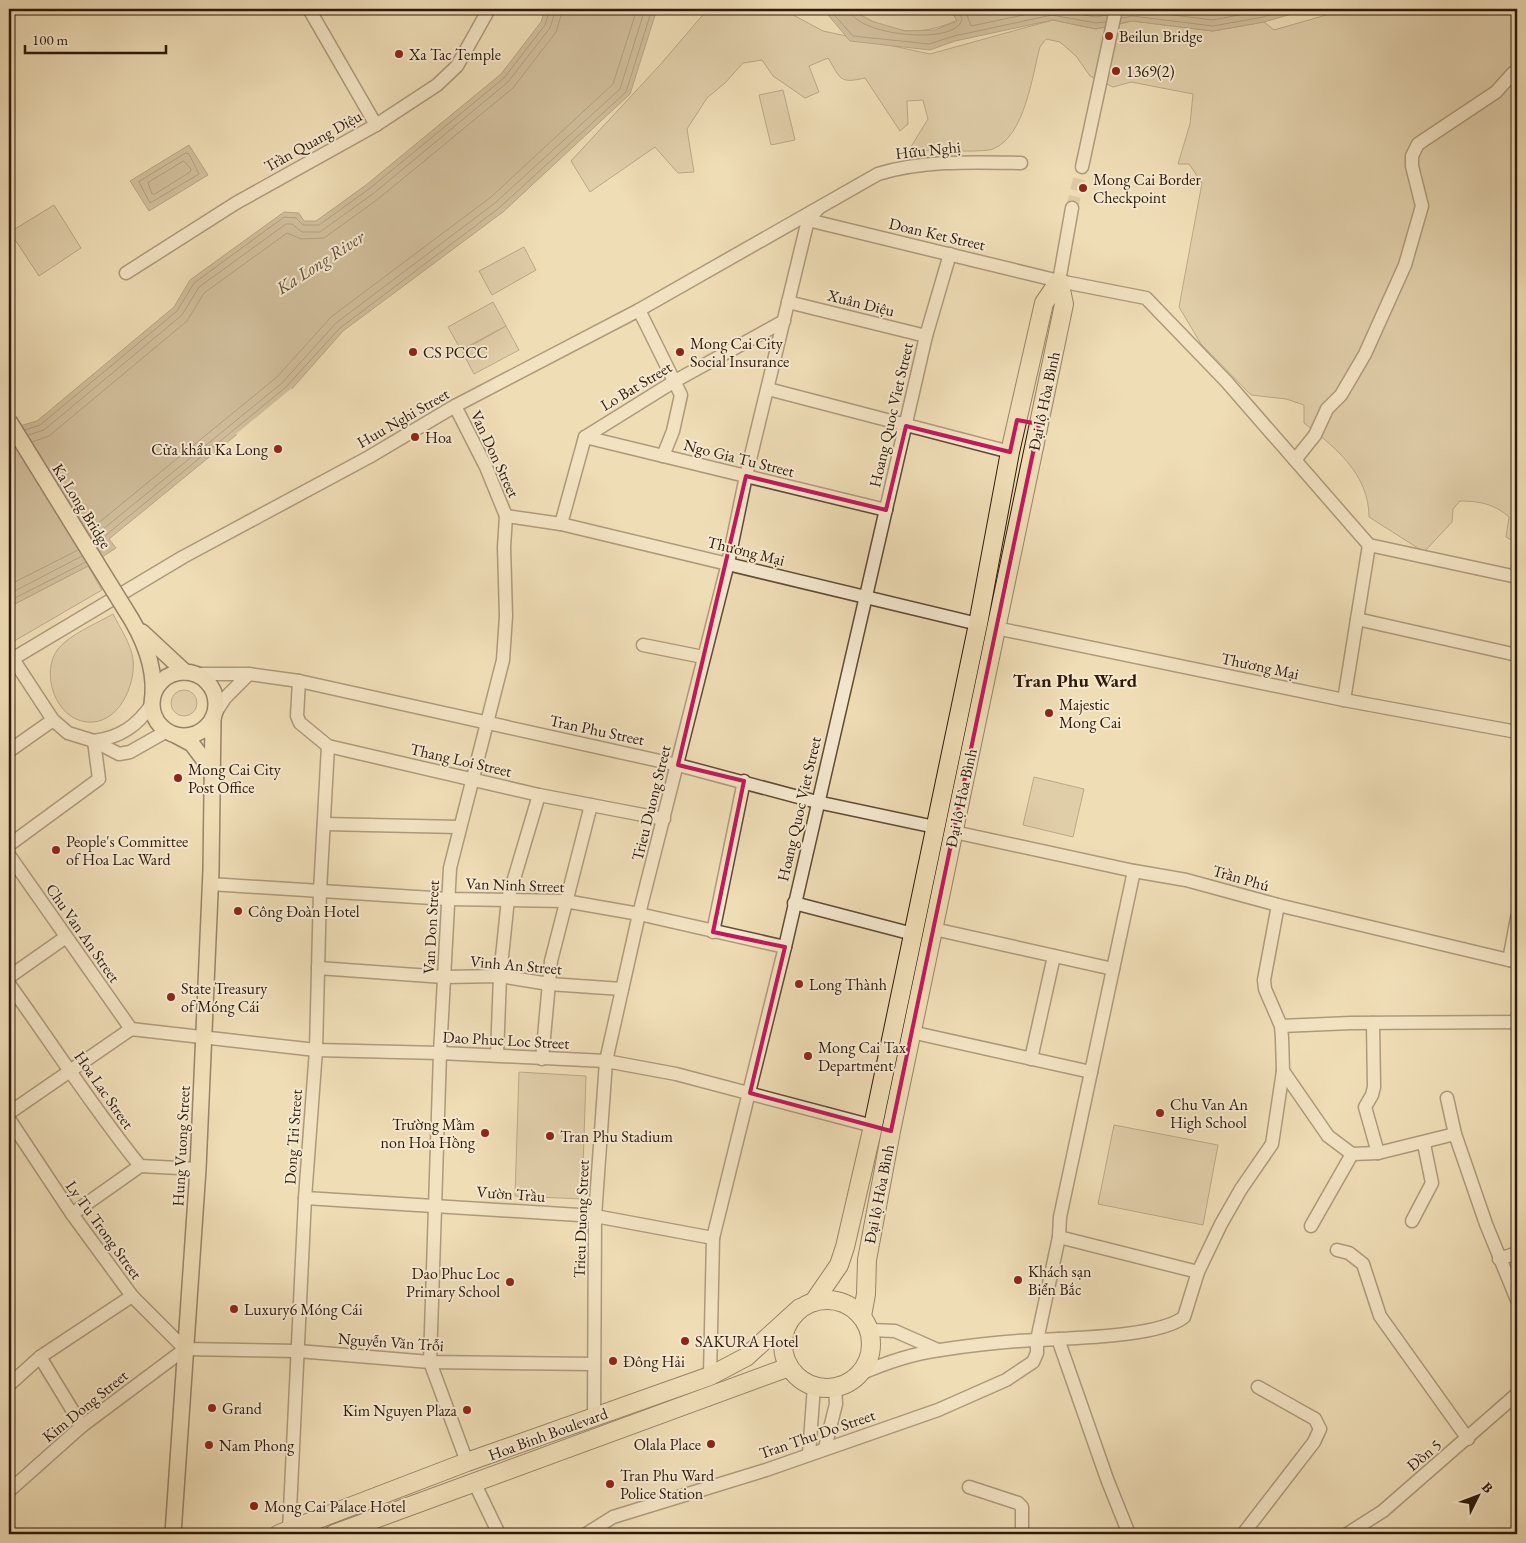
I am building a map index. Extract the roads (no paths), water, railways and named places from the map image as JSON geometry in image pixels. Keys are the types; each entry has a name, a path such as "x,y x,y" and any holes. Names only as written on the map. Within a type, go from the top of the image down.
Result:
{"highway":[{"name":"Đại lộ Hòa Bình","path":"808,1304 839,1265 873,1126 978,624 1017,420 1044,302 1059,281"},
{"name":"Đại lộ Hòa Bình","path":"860,1374 870,1354 866,1323 867,1260 911,1032 1064,304 1059,281"},
{"path":"1017,420 1039,424"},
{"path":"978,624 996,628"},
{"path":"935,827 954,832"},
{"path":"873,1126 891,1131"},
{"path":"860,1374 848,1383 835,1388 814,1386 800,1379 789,1367 783,1351 783,1335 789,1320 808,1304 831,1299 843,1302 866,1323"},
{"name":"Hoa Binh Boulevard","path":"285,1533 467,1462 710,1376 746,1357 808,1304"},
{"name":"Hoa Binh Boulevard","path":"334,1534 745,1381 760,1379 789,1367"},
{"path":"592,1418 597,1437"},
{"path":"467,1462 474,1482"}],"main road":[{"name":"Ka Long Bridge","path":"9,421 136,625"},
{"path":"136,625 190,673 210,685 216,702 215,715 208,727 188,736 172,733"},
{"path":"136,625 154,675 153,700 159,724 192,744 214,772"},
{"path":"153,700 158,686 165,679 190,673"},
{"name":"Hung Vuong Street","path":"171,1530 198,1169 205,1039 215,715"}],"street":[{"path":"309,9 376,124"},
{"name":"Trần Quang Diệu","path":"126,273 236,203 376,124 437,85 457,66 489,9"},
{"path":"1082,167 1116,9"},
{"path":"1295,460 1315,435 1327,409 1341,395 1365,354 1405,264 1422,206 1412,166 1412,156 1418,144 1496,92 1517,71"},
{"name":"Hữu Nghị","path":"818,209 878,174 904,166 954,162 1021,163"},
{"name":"Đại lộ Hòa Bình","path":"1059,281 1072,208"},
{"name":"Trieu Duong Street","path":"592,1418 595,1216 606,1061 640,914 728,563 746,476 808,220 818,209"},
{"name":"Huu Nghi Street","path":"11,660 183,557 368,457 454,406 639,310 818,209"},
{"name":"Doan Ket Street","path":"808,220 1059,281 1146,298 1226,381 1369,545"},
{"name":"Hoang Quoc Viet Street","path":"710,1376 713,1238 785,947 926,336 950,254"},
{"name":"Xuân Diệu","path":"788,302 926,336"},
{"path":"639,310 681,395 673,431 663,456"},
{"name":"Lo Bat Street","path":"585,437 675,381 784,321"},
{"path":"768,389 1010,452"},
{"name":"Van Don Street","path":"454,406 486,468 506,516 504,547 506,616 503,660 450,868 440,1053 430,1362 467,1462"},
{"path":"561,524 585,437"},
{"name":"Ngo Gia Tu Street","path":"585,437 886,510"},
{"name":"Thương Mại","path":"506,516 561,524 728,563 865,599 978,624"},
{"path":"1344,700 1369,545 1517,577"},
{"path":"1357,619 1517,655"},
{"name":"Thương Mại","path":"996,628 1344,700 1517,732"},
{"path":"643,645 703,657"},
{"path":"11,660 53,720 68,733 94,741 112,752 130,752 172,733"},
{"name":"Tran Phu Street","path":"190,673 249,674 299,681 678,765 744,781 817,802 935,827"},
{"path":"215,715 225,698 249,674"},
{"name":"Thang Loi Street","path":"299,681 297,716 300,723 328,746 539,795 664,819"},
{"path":"94,741 116,737 131,728 138,723 153,700"},
{"path":"9,751 53,720"},
{"path":"9,845 99,779 94,741"},
{"name":"Dong Tri Street","path":"285,1533 316,1050 320,891 328,746"},
{"path":"713,932 744,781"},
{"path":"497,1055 500,976 508,899 539,795"},
{"path":"542,1059 551,961 591,805"},
{"path":"324,824 459,827"},
{"name":"Trần Phú","path":"954,832 1134,871 1186,880 1278,905 1513,961"},
{"name":"Chu Van An Street","path":"9,855 131,1029"},
{"name":"Tran Thu Do Street","path":"586,1534 613,1516 766,1470 938,1410 1006,1380 1033,1362 1037,1353 1036,1340 1059,1236 1060,1217 1134,871"},
{"name":"Van Ninh Street","path":"210,884 448,899 565,901 640,914 785,947"},
{"path":"794,903 913,934"},
{"path":"860,1374 892,1360 938,1350 1036,1340 1101,1337 1164,1326 1181,1319 1186,1313 1198,1272 1241,1189 1272,1144 1283,1071 1281,1026 1265,989 1264,980 1278,905"},
{"path":"1513,961 1517,918"},
{"path":"934,929 1113,969"},
{"path":"9,977 66,937"},
{"path":"1031,1059 1054,956"},
{"name":"Vinh An Street","path":"318,968 444,976 500,976 549,984 622,989"},
{"name":"Hoa Lac Street","path":"9,984 102,1119 140,1166"},
{"path":"1281,1026 1373,1022 1517,1022"},
{"path":"1373,1022 1374,1087 1372,1095 1365,1106 1378,1153"},
{"path":"9,1113 131,1029"},
{"name":"Dao Phuc Loc Street","path":"131,1029 205,1039 316,1050 497,1055 542,1059 606,1061 676,1074 750,1092 873,1126"},
{"path":"911,1032 1091,1072"},
{"path":"1283,1071 1328,1136 1352,1154 1378,1153 1424,1144 1455,1134"},
{"path":"1447,1098 1455,1134 1500,1259 1517,1300"},
{"name":"Ly Tu Trong Street","path":"9,1119 72,1214 132,1296 185,1349"},
{"path":"1412,1221 1432,1183 1424,1144"},
{"path":"1311,1226 1352,1154"},
{"path":"72,1214 140,1166 198,1169"},
{"name":"Vườn Trầu","path":"305,1198 436,1204 595,1216 713,1238"},
{"path":"1059,1236 1198,1272"},
{"path":"1337,1250 1349,1253 1363,1264 1380,1316 1468,1439"},
{"path":"1500,1259 1517,1253"},
{"path":"9,1385 40,1357 132,1296"},
{"path":"866,1323 895,1331 938,1350"},
{"path":"1058,1339 1107,1479 1129,1534"},
{"name":"Nguyễn Văn Trỗi","path":"185,1349 298,1351 430,1362 594,1364"},
{"name":"Kim Dong Street","path":"9,1491 82,1426 185,1349"},
{"path":"40,1357 82,1426"},
{"path":"809,1454 814,1386"},
{"path":"1243,1534 1314,1442 1320,1429 1315,1419 1258,1387"},
{"path":"825,1448 836,1404 835,1388"},
{"name":"Đồn 5","path":"1348,1534 1383,1511 1468,1439 1517,1394"},
{"path":"474,1482 498,1534"},
{"path":"969,1488 1018,1503 1022,1507 1022,1534"}],"water":[{"name":"Ka Long River","path":"545,9 657,9 630,94 503,212 343,331 290,391 109,539 116,548 88,566 9,607 9,429 37,421 174,307 190,280 284,212 299,213 304,221 316,221 366,185 501,74 541,22"},
{"path":"823,9 851,9 871,21 905,31 935,30 957,21 950,9 1309,9 1264,22 1213,31 1132,21 1096,29 1053,20 955,41 930,50 850,41"},
{"path":"189,145 208,175 149,211 130,181"}],"tunnel":[{"path":"1072,208 1082,167"}],"place":[{"name":"Beilun Bridge","path":"1109,36"},
{"name":"Xa Tac Temple","path":"399,54"},
{"name":"1369(2)","path":"1116,71"},
{"name":"Mong Cai Border Checkpoint","path":"1083,188"},
{"name":"CS PCCC","path":"413,352"},
{"name":"Mong Cai City Social Insurance","path":"680,352"},
{"name":"Hoa","path":"415,437"},
{"name":"Cửa khẩu Ka Long","path":"278,449"},
{"name":"Majestic Mong Cai","path":"1049,713"},
{"name":"Mong Cai City Post Office","path":"178,778"},
{"name":"People's Committee of Hoa Lac Ward","path":"56,850"},
{"name":"Công Đoàn Hotel","path":"238,911"},
{"name":"Long Thành","path":"799,984"},
{"name":"State Treasury of Móng Cái","path":"171,997"},
{"name":"Mong Cai Tax Department","path":"808,1056"},
{"name":"Chu Van An High School","path":"1160,1113"},
{"name":"Trường Mầm non Hoa Hồng","path":"485,1133"},
{"name":"Tran Phu Stadium","path":"550,1136"},
{"name":"Khách sạn Biển Bắc","path":"1018,1280"},
{"name":"Dao Phuc Loc Primary School","path":"510,1282"},
{"name":"Luxury6 Móng Cái","path":"234,1309"},
{"name":"SAKURA Hotel","path":"685,1341"},
{"name":"Đông Hải","path":"613,1361"},
{"name":"Grand","path":"212,1408"},
{"name":"Kim Nguyen Plaza","path":"467,1410"},
{"name":"Olala Place","path":"711,1444"},
{"name":"Nam Phong","path":"209,1445"},
{"name":"Tran Phu Ward Police Station","path":"610,1484"},
{"name":"Mong Cai Palace Hotel","path":"254,1506"}],"district":[{"name":"Tran Phu Ward","path":"1075,680"}]}
